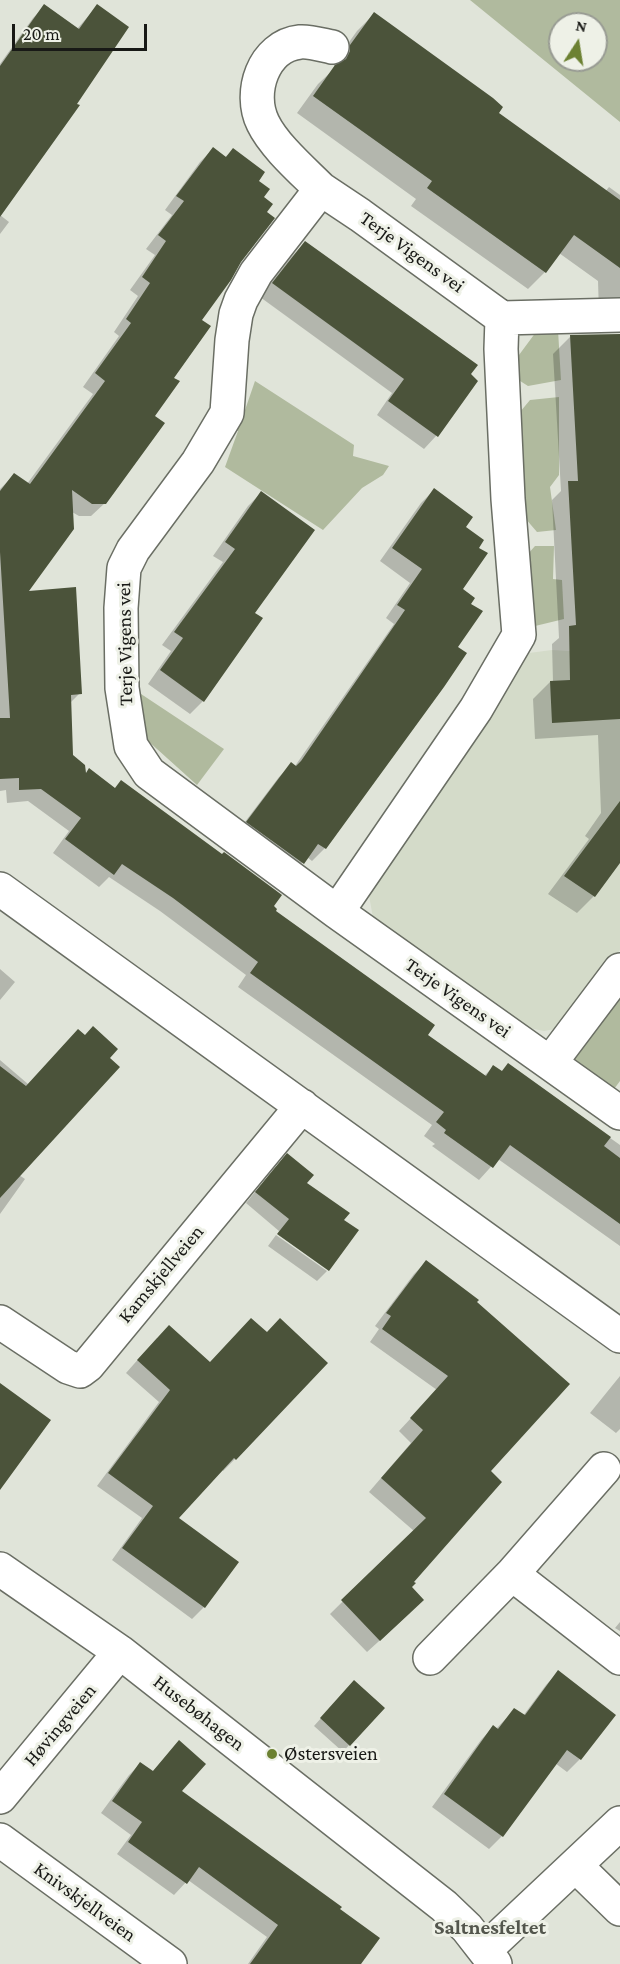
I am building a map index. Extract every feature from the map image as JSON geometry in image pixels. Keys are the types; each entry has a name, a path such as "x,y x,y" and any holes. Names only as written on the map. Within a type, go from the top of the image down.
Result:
{"street":[{"name":"Terje Vigens vei","path":"332,47 300,42 283,49 269,60 258,81 256,93 263,123 321,189 360,214 502,318"},
{"name":"Terje Vigens vei","path":"321,189 256,273 241,300 232,340 227,413 198,462 133,550 124,568 121,608 122,688 131,746 148,773 337,912 620,1113"},
{"path":"337,912 476,709 519,635 508,499 501,349 502,318 620,315"},
{"path":"0,889 620,1336"},
{"path":"550,1063 620,970"},
{"name":"Kamskjellveien","path":"0,1322 68,1367 80,1371 88,1365 302,1106"},
{"path":"430,1658 512,1574 604,1469"},
{"name":"Husebøhagen","path":"0,1569 120,1652 444,1906 467,1928 490,1957"},
{"path":"512,1574 620,1658"},
{"name":"Høvingveien","path":"0,1797 120,1652"},
{"path":"490,1957 620,1823"},
{"name":"Knivskjellveien","path":"0,1840 170,1964"},
{"path":"576,1866 620,1909"}],"shaded area":[{"path":"470,0 620,0 620,122 559,72 608,72 608,12 548,12 548,63"},
{"path":"558,330 561,380 528,386 517,379 519,355 536,332"},
{"path":"255,381 354,445 353,456 389,466 383,475 362,488 323,530 225,467 238,431 233,428 244,413"},
{"path":"559,397 559,475 550,487 556,530 537,532 525,518 520,412 530,400"},
{"path":"535,546 554,546 553,579 562,580 564,619 531,627 527,555"},
{"path":"552,650 620,654 620,950 577,1009 555,1029 544,1031 529,1028 452,980 374,923 368,890 479,732 529,653"},
{"path":"138,692 224,749 197,785 147,740"},
{"path":"620,985 620,1081 611,1093 565,1059"}],"building":[{"path":"44,4 79,29 97,4 129,27 77,104 80,105 0,217 0,66"},
{"path":"374,12 493,98 503,107 499,113 620,200 620,268 574,235 546,273 427,188 432,181 313,96 335,65 346,59 350,45"},
{"path":"213,147 226,157 233,148 265,172 259,181 270,189 264,197 273,204 267,212 275,218 241,262 202,320 211,326 174,378 180,381 155,416 165,423 106,504 92,504 72,490 74,529 29,591 76,587 82,694 71,695 73,755 85,765 86,773 89,768 115,788 121,780 282,895 274,906 276,911 435,1025 428,1035 486,1076 493,1065 502,1071 508,1063 611,1137 604,1146 620,1158 620,1224 510,1145 493,1168 444,1133 446,1130 436,1122 444,1112 250,973 258,962 173,898 122,864 114,875 65,839 81,818 41,789 19,790 19,778 0,779 0,718 10,718 0,552 0,491 14,473 30,484 105,381 95,373 131,323 126,319 150,283 142,277 166,241 158,235 184,201 176,196"},
{"path":"305,241 478,365 471,374 478,381 438,437 388,401 404,379 272,283"},
{"path":"620,334 620,719 552,723 550,681 570,680 569,626 576,625 568,481 578,481 570,335"},
{"path":"434,488 473,517 466,527 484,540 479,548 488,553 463,589 475,598 471,604 483,611 458,647 467,653 444,687 326,849 318,844 304,864 246,822 291,762 296,766 301,761 405,610 397,605 422,569 392,548"},
{"path":"261,491 315,530 255,613 263,618 204,702 160,670 183,638 174,632 235,549 225,542"},
{"path":"620,801 620,863 595,897 564,876"},
{"path":"93,1026 118,1049 110,1058 120,1067 0,1198 0,1066 26,1086 78,1029 85,1035"},
{"path":"287,1153 314,1175 307,1183 350,1213 344,1220 359,1230 329,1271 277,1234 289,1219 255,1192"},
{"path":"426,1260 479,1300 477,1302 570,1384 491,1471 502,1482 414,1582 416,1583 412,1587 424,1600 380,1641 341,1600 426,1518 381,1478 423,1430 410,1418 448,1376 382,1329 391,1316 386,1313"},
{"path":"251,1318 267,1332 280,1318 328,1363 236,1460 234,1458 179,1518 239,1562 205,1608 122,1548 153,1506 108,1473 170,1390 137,1360 169,1325 210,1362"},
{"path":"0,1383 51,1420 0,1490"},
{"path":"558,1670 616,1715 581,1760 567,1750 503,1837 444,1794 493,1725 498,1729 514,1708 525,1715"},
{"path":"354,1680 385,1708 350,1746 320,1718"},
{"path":"179,1740 206,1764 182,1791 342,1907 340,1909 380,1938 361,1964 250,1964 278,1925 199,1867 187,1884 128,1842 142,1822 112,1801 140,1762 153,1771"}],"place":[{"name":"Østersveien","path":"272,1754"}],"district":[{"name":"Saltnesfeltet","path":"490,1928"}]}
